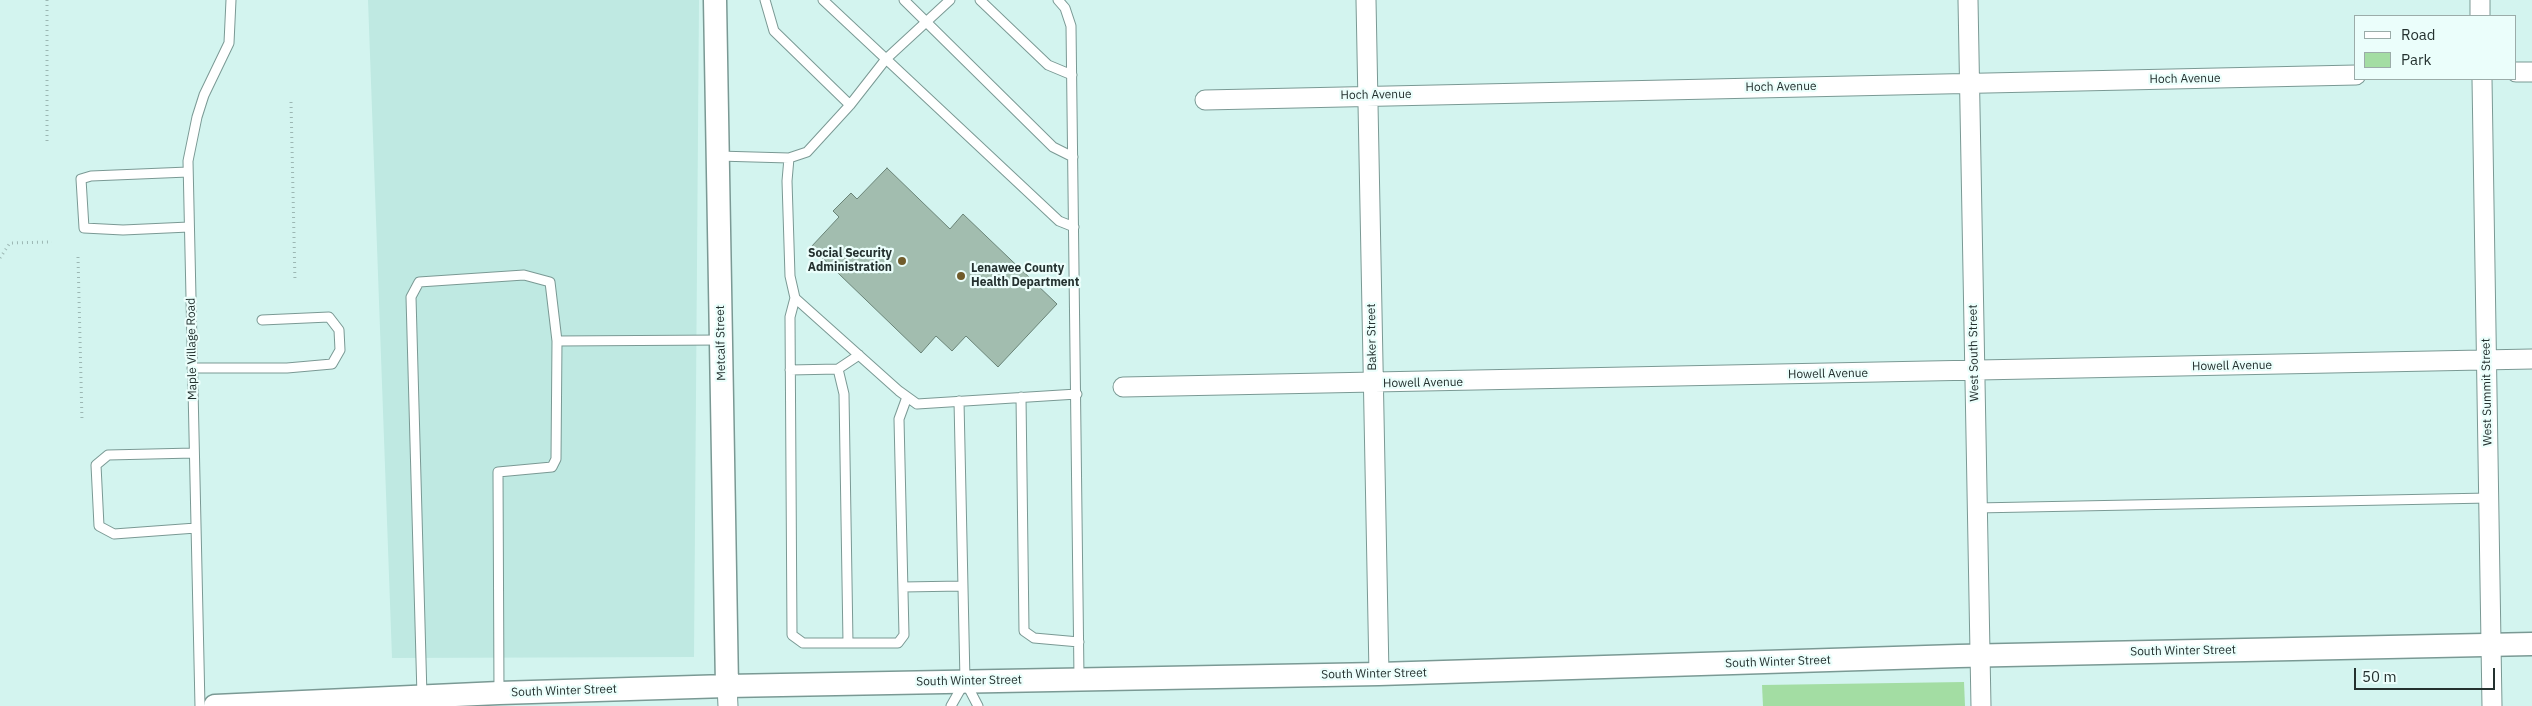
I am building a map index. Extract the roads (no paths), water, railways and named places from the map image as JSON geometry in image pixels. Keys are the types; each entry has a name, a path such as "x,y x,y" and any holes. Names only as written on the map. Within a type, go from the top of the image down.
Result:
{"street":[{"name":"Metcalf Street","path":"715,0 728,696"},
{"name":"Baker Street","path":"1366,0 1379,674"},
{"name":"West South Street","path":"1968,0 1981,706"},
{"path":"2480,0 2480,15"},
{"path":"2517,72 2532,72"},
{"name":"Hoch Avenue","path":"1205,100 1369,95 2354,76"},
{"name":"West Summit Street","path":"2482,80 2492,706"},
{"name":"Howell Avenue","path":"1123,387 1373,384 2532,359"},
{"name":"South Winter Street","path":"216,706 499,693 728,696 965,681 1379,674 1980,656 2532,644"}],"lane":[{"name":"Maple Village Road","path":"200,706 188,172 191,141 204,95 229,43 231,0"},
{"path":"765,0 774,31 850,105"},
{"path":"823,0 1059,221 1074,227"},
{"path":"904,0 1053,147 1073,157"},
{"path":"718,156 789,158 807,152 850,105 886,59 950,0"},
{"path":"980,0 1048,65 1072,75"},
{"path":"1058,0 1065,8 1072,26 1079,679"},
{"path":"789,158 787,181 790,276 795,298 790,317 792,635 803,643 898,643 904,635 899,419 907,397"},
{"path":"188,172 91,176 81,179 84,228 123,230 189,227"},
{"path":"422,696 411,297 419,282 524,275 550,282 557,341 556,459 552,467 498,472 499,693"},
{"path":"795,298 917,404 1076,394"},
{"path":"192,368 287,368 332,364 340,350 339,330 329,317 262,320"},
{"path":"557,341 721,340"},
{"path":"790,370 838,369 859,355"},
{"path":"838,369 844,394 848,643"},
{"path":"1022,397 1024,631 1034,638 1079,642"},
{"path":"959,402 965,681 978,706"},
{"path":"194,453 108,455 96,466 99,526 114,534 196,528"},
{"path":"1976,508 2489,498"},
{"path":"903,587 962,586"},
{"path":"951,706 965,681"}],"place":[{"name":"Social Security Administration","path":"902,261"},
{"name":"Lenawee County Health Department","path":"961,276"}]}
